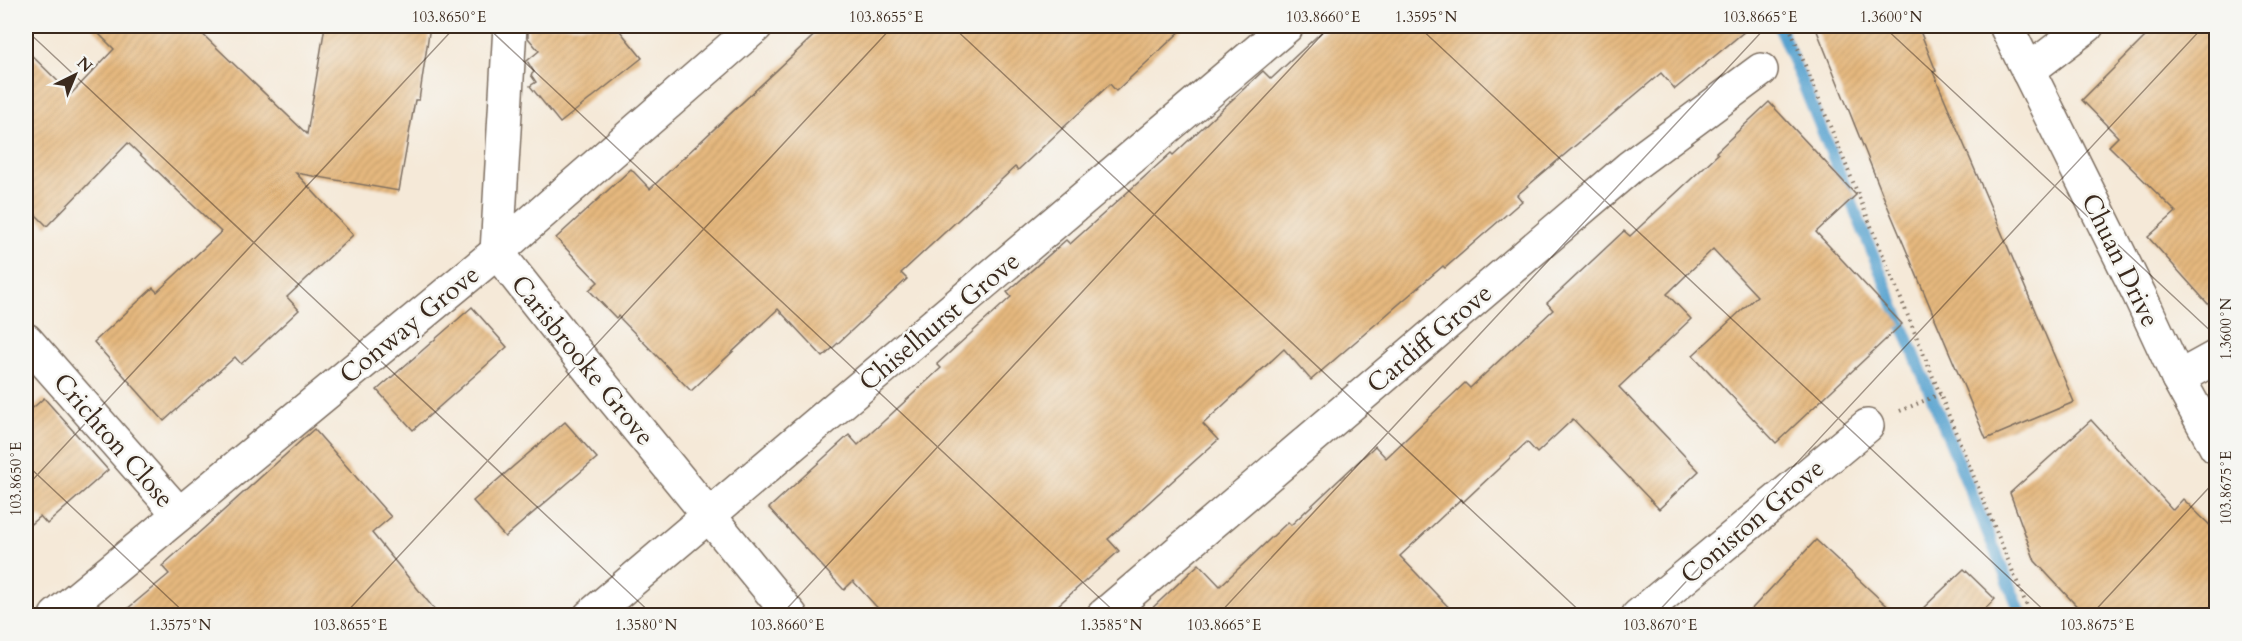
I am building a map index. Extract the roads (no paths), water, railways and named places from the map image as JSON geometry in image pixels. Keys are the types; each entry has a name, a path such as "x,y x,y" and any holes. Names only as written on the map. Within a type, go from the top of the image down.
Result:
{"street":[{"name":"Carisbrooke Grove","path":"510,26 497,252 594,375 791,615"},
{"name":"Conway Grove","path":"56,615 497,252 756,26"},
{"name":"Chiselhurst Grove","path":"590,615 710,516 1287,26"},
{"name":"Chuan Drive","path":"2006,26 2139,294 2178,378 2217,447"},
{"path":"2028,71 2087,26"},
{"name":"Cardiff Grove","path":"1103,615 1630,167 1761,70"},
{"name":"Crichton Close","path":"26,340 179,514"},
{"path":"2178,378 2217,357"},
{"name":"Coniston Grove","path":"1638,615 1867,426"}],"waterway":[{"path":"1779,26 2022,616"}]}
